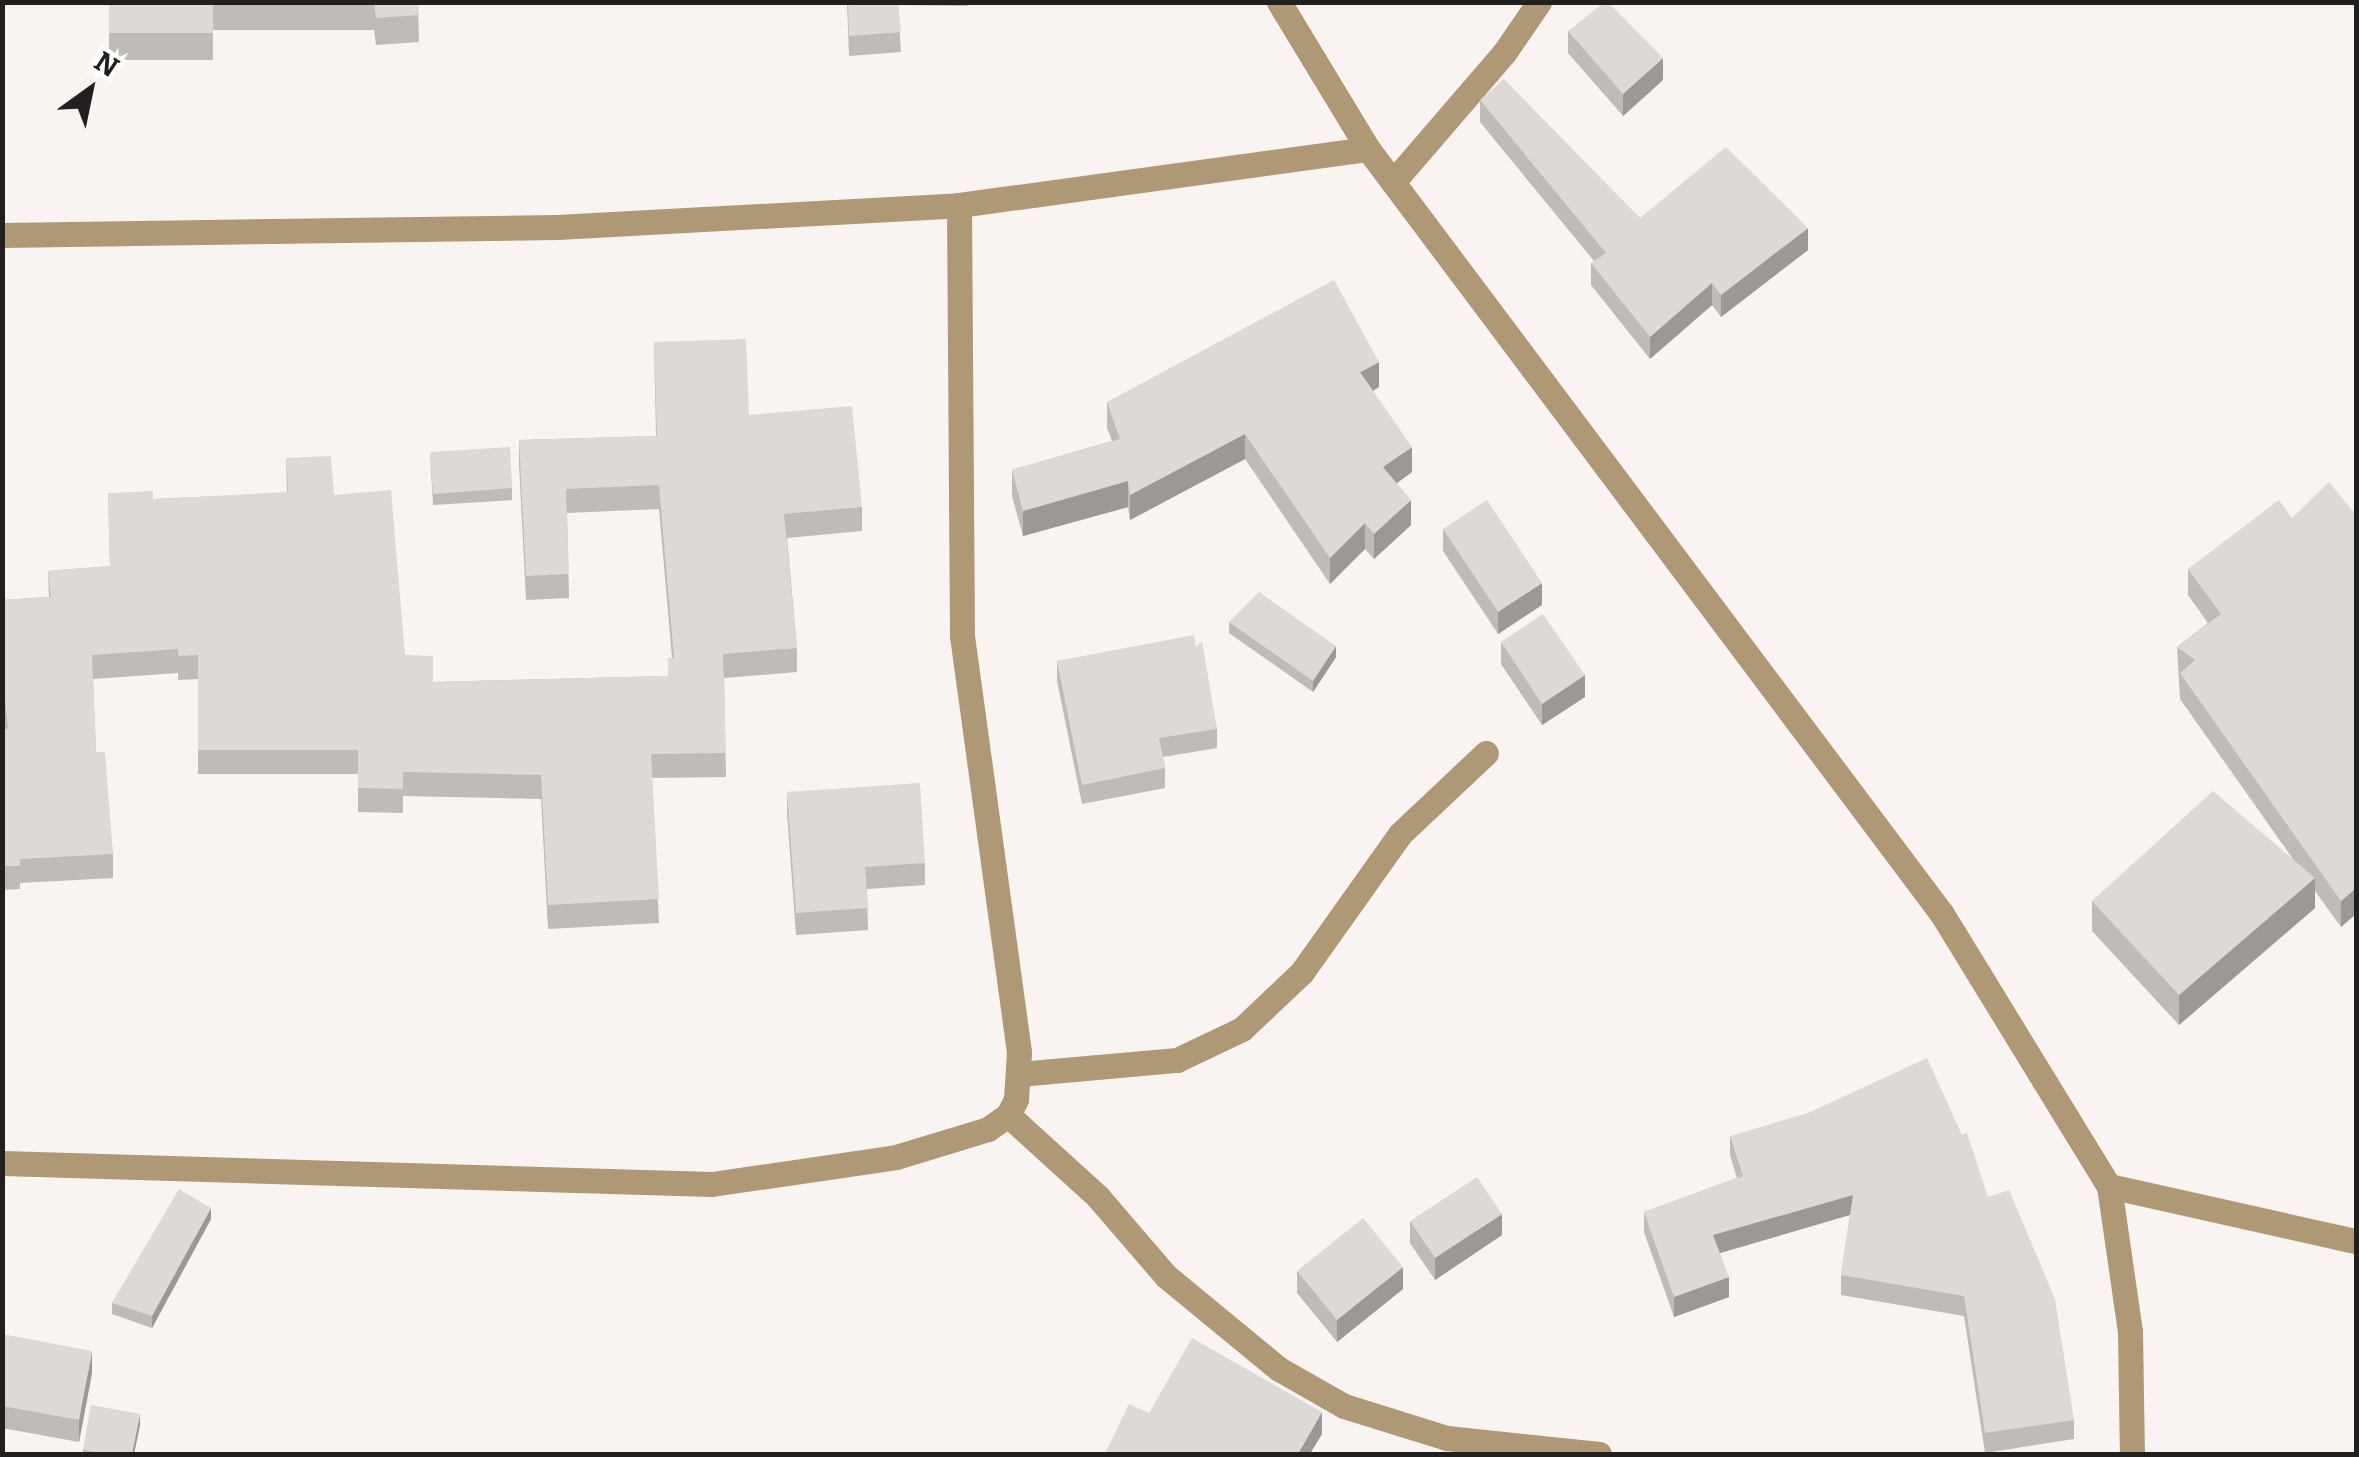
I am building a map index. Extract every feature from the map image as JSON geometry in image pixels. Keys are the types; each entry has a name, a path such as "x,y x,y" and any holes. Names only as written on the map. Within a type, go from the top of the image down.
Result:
{"street":[{"path":"1280,2 1368,148 1942,914 2109,1186 2130,1331 2132,1446 2107,1454"},
{"path":"1394,182 1504,54 1539,2"},
{"path":"2,235 557,227 959,205 1368,148"},
{"path":"2,1163 712,1184 896,1157 988,1129 1008,1115 1019,1074 962,636 959,205"},
{"path":"1019,1074 1177,1060 1242,1029 1302,972 1400,834 1486,753"},
{"path":"1008,1115 1098,1197 1166,1276 1279,1369 1344,1406 1447,1438 1599,1454"},
{"path":"2109,1186 2356,1241"}],"building":[{"path":"109,2 418,2 419,15 376,18 374,3 213,3 213,33 109,33"},
{"path":"848,2 898,2 901,32 849,36"},
{"path":"1605,2 1663,58 1623,94 1568,31"},
{"path":"1504,79 1640,218 1726,147 1808,228 1721,295 1712,283 1650,337 1591,263 1606,253 1480,100"},
{"path":"1334,280 1379,362 1360,372 1412,447 1383,467 1411,500 1374,534 1365,523 1330,558 1245,434 1130,495 1128,481 1023,511 1012,470 1120,439 1107,402"},
{"path":"746,339 749,415 852,406 862,507 784,514 797,648 723,654 726,753 651,754 659,899 548,905 541,775 403,772 403,789 358,788 358,750 198,750 198,655 178,656 178,649 92,655 96,752 105,752 113,854 20,859 20,866 2,866 2,728 8,729 2,673 2,600 51,597 48,571 110,566 108,493 153,491 153,499 288,492 286,458 331,456 334,495 391,490 405,655 433,656 433,682 668,676 668,658 674,658 659,485 566,489 569,574 526,576 519,440 657,436 654,342"},
{"path":"510,447 512,488 433,494 430,452"},
{"path":"2329,482 2356,515 2356,888 2341,901 2180,673 2195,660 2177,647 2221,614 2188,569 2279,500 2292,518"},
{"path":"1487,500 1542,583 1498,612 1443,529"},
{"path":"1259,592 1336,646 1313,681 1229,622"},
{"path":"1543,614 1585,675 1542,704 1501,642"},
{"path":"1194,635 1196,647 1202,641 1217,729 1159,738 1165,768 1082,785 1057,661"},
{"path":"920,783 925,863 865,867 868,908 796,913 787,792"},
{"path":"2213,791 2315,878 2179,995 2092,901"},
{"path":"1927,1058 1962,1135 1967,1133 1988,1197 2009,1190 2055,1299 2074,1420 1985,1433 1964,1296 1841,1275 1853,1195 1713,1235 1729,1277 1674,1297 1644,1212 1743,1176 1730,1136 1808,1113"},
{"path":"1477,1177 1502,1214 1435,1258 1410,1221"},
{"path":"179,1189 211,1208 152,1316 112,1303"},
{"path":"1363,1218 1403,1267 1337,1320 1297,1271"},
{"path":"2,1334 92,1351 79,1420 2,1406"},
{"path":"1192,1338 1322,1412 1299,1452 1305,1454 1105,1454 1129,1404 1149,1413"},
{"path":"91,1405 140,1414 132,1454 83,1450"}]}
